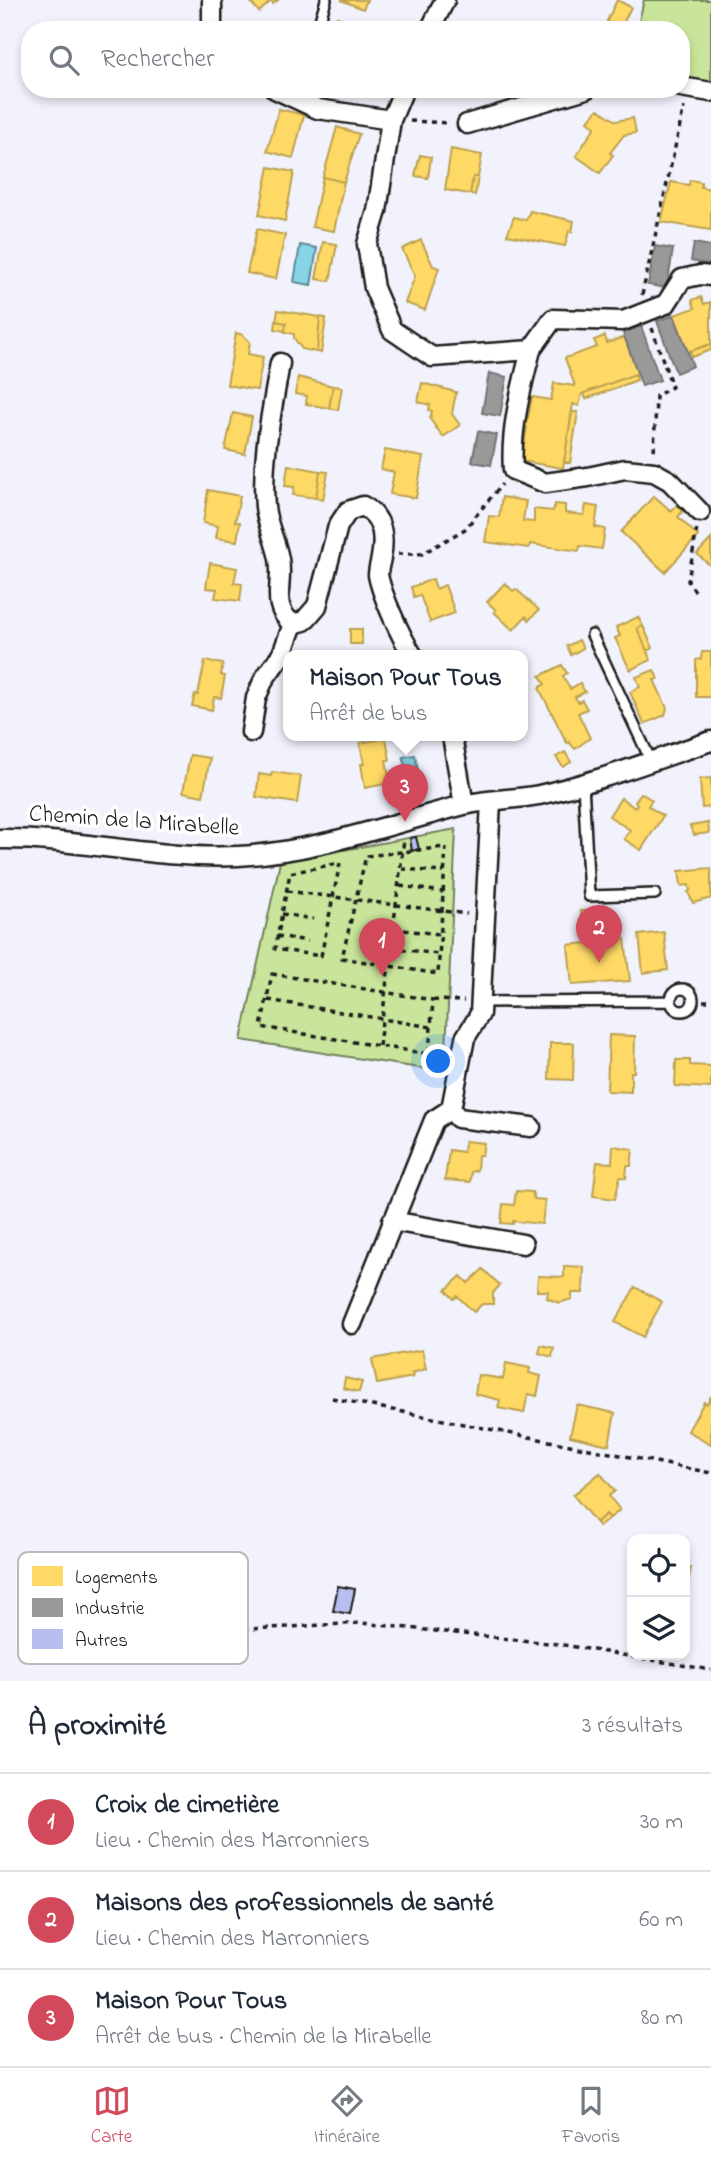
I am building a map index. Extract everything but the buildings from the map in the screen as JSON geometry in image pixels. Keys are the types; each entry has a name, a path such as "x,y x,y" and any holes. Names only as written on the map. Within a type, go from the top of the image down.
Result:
{"street":[{"path":"212,0 212,21"},
{"path":"434,21 445,0"},
{"path":"690,89 711,92"},
{"path":"303,98 318,109 391,120"},
{"path":"400,98 391,120 377,211 367,244 374,288 392,330 432,357 531,350"},
{"path":"467,124 555,98"},
{"path":"700,512 670,481 654,472 625,469 545,483 513,470 512,450 522,386 531,350 553,319 624,321 666,304 682,279 700,275 711,276"},
{"path":"280,363 265,456 265,510 279,558 281,577 278,603 285,618 293,624"},
{"path":"293,624 304,621 317,606 338,526 348,511 363,506 375,513 383,530 378,573 400,635 409,650"},
{"path":"283,650 293,624"},
{"path":"251,732 256,698 264,679 283,651"},
{"path":"453,741 464,805"},
{"name":"Chemin de la Mirabelle","path":"0,839 32,839 185,855 239,856 308,847 464,805 538,795 711,741"},
{"path":"352,1324 434,1120 451,1109 465,1038 480,1014 483,915 491,802"},
{"path":"451,1109 458,1118 531,1127"},
{"path":"392,1221 523,1244"}],"lane":[{"path":"320,21 326,0"},
{"path":"592,635 651,761"},
{"path":"583,783 589,896 655,894"},
{"path":"683,989 689,992 693,1000 691,1007 681,1010 675,1008 671,1001 673,994 683,989"},
{"path":"480,1002 671,1001"}],"path":[{"path":"654,472 656,396 672,387 641,299 683,98"},
{"path":"391,120 467,124"},
{"path":"382,554 422,554 465,529 513,470"},
{"path":"695,591 688,581 700,512"},
{"path":"446,847 438,974 342,958 366,856 404,851 446,847"},
{"path":"379,1046 404,851"},
{"path":"341,863 321,956 275,949 287,891 290,873 341,863"},
{"path":"402,869 444,873"},
{"path":"400,886 443,892"},
{"path":"287,891 374,905 483,915"},
{"path":"282,914 313,919"},
{"path":"394,929 439,934"},
{"path":"278,936 308,941"},
{"path":"392,947 439,954"},
{"path":"433,1000 429,1054 261,1027 272,974 433,1000 480,1002"},
{"path":"267,1000 431,1027"},
{"path":"693,1000 711,1001"},
{"path":"332,1398 711,1473"},
{"path":"248,1629 360,1623 558,1644 711,1670"}],"green space":[{"path":"644,0 711,0 711,85 690,82 690,21 639,21"},
{"path":"456,829 445,1072 241,1040 280,862"}],"water":[{"path":"300,245 317,248 311,285 294,282"},
{"path":"415,755 420,779 408,782 403,757"}],"place":[{"name":"Maison Pour Tous","path":"405,822"},
{"name":"Maisons des professionnels de santé","path":"599,963"},
{"name":"Croix de cimetière","path":"382,976"}]}
